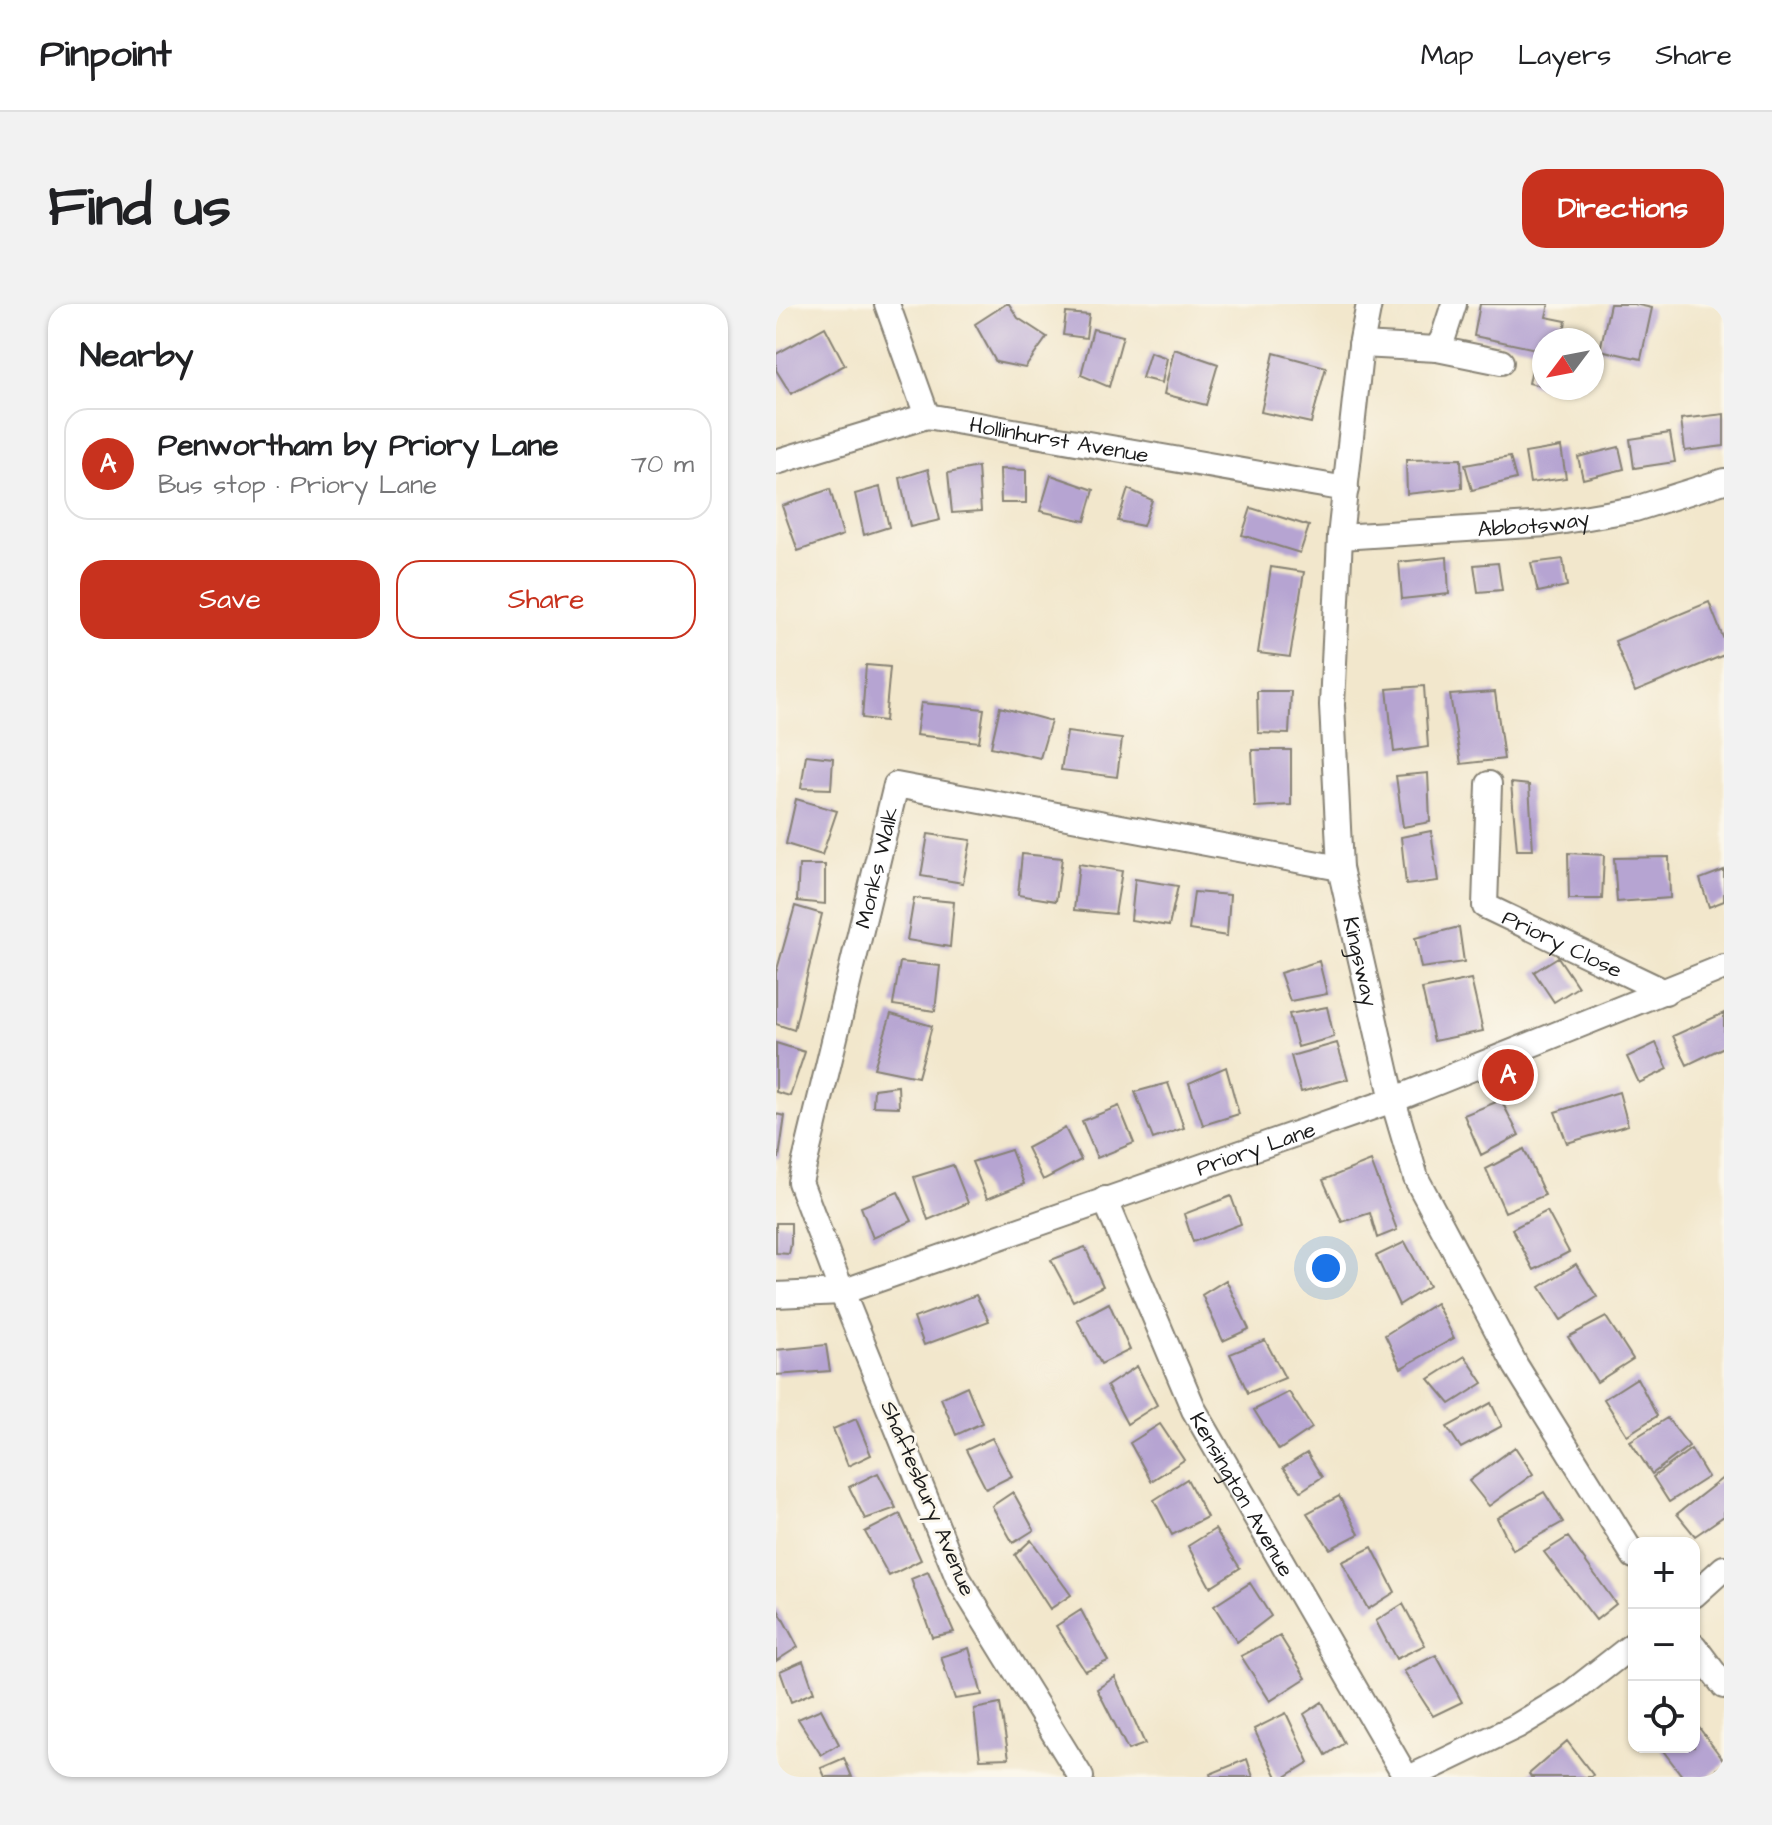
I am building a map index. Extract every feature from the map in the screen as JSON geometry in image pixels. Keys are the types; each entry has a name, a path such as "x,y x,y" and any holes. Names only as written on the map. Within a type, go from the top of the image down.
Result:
{"street":[{"path":"887,304 927,416"},
{"name":"Kingsway","path":"1369,304 1361,345 1340,537 1332,705 1340,868 1393,1100 1416,1178 1516,1366 1628,1546"},
{"path":"1437,349 1454,304"},
{"path":"1361,345 1437,349 1501,362"},
{"name":"Hollinhurst Avenue","path":"776,462 927,416 1346,489"},
{"name":"Abbotsway","path":"1340,537 1547,524 1635,509 1724,481"},
{"name":"Priory Close","path":"1489,784 1485,906 1665,992"},
{"name":"Monks Walk","path":"842,1292 800,1182 896,785 1340,868"},
{"name":"Priory Lane","path":"776,1295 842,1292 1393,1100 1724,967"},
{"name":"Kensington Avenue","path":"1105,1199 1194,1410 1408,1777"},
{"name":"Shaftesbury Avenue","path":"842,1292 958,1578 1081,1777"},
{"path":"1700,1590 1724,1568"},
{"path":"1408,1777 1517,1726 1570,1694 1628,1649"},
{"path":"1700,1654 1724,1686"}],"building":[{"path":"1006,304 1018,318 1047,337 1025,368 996,362 975,324"},
{"path":"1480,304 1549,304 1546,317 1566,321 1565,328 1532,328 1532,348 1474,336"},
{"path":"1610,304 1652,308 1641,359 1604,351 1604,332"},
{"path":"1066,313 1089,315 1086,338 1063,335"},
{"path":"825,327 845,365 791,394 776,370 776,354"},
{"path":"1093,329 1123,336 1109,387 1081,375"},
{"path":"1174,349 1218,364 1206,405 1164,394"},
{"path":"1150,352 1167,358 1162,383 1142,378"},
{"path":"1274,353 1326,367 1311,423 1261,412"},
{"path":"1724,414 1724,446 1685,451 1681,419"},
{"path":"1670,433 1675,462 1634,468 1630,439"},
{"path":"1561,447 1566,478 1530,483 1525,453"},
{"path":"1619,447 1624,469 1583,479 1578,457"},
{"path":"1510,457 1516,479 1472,490 1465,465"},
{"path":"1461,459 1462,488 1407,494 1406,460"},
{"path":"978,467 981,511 952,513 948,473"},
{"path":"928,469 940,520 910,527 900,478"},
{"path":"1000,469 1026,470 1026,503 1001,503"},
{"path":"1051,475 1094,490 1085,521 1040,511"},
{"path":"880,487 889,527 864,535 855,494"},
{"path":"830,489 843,535 798,551 782,506"},
{"path":"1128,489 1152,500 1143,526 1118,521"},
{"path":"1251,508 1309,526 1300,553 1242,535"},
{"path":"1447,557 1449,594 1402,599 1399,562"},
{"path":"1563,559 1567,586 1538,592 1531,563"},
{"path":"1498,563 1502,590 1478,592 1474,565"},
{"path":"1271,567 1304,572 1290,657 1258,653"},
{"path":"1709,602 1724,640 1724,655 1635,692 1615,641"},
{"path":"866,665 890,667 885,721 862,718"},
{"path":"1424,686 1428,747 1394,752 1387,689"},
{"path":"1257,691 1291,691 1289,734 1258,733"},
{"path":"1495,692 1504,759 1461,764 1450,695"},
{"path":"921,703 984,709 979,742 916,735"},
{"path":"1000,707 1051,721 1040,758 991,747"},
{"path":"1067,732 1122,739 1117,777 1061,770"},
{"path":"1252,750 1291,750 1291,805 1255,807"},
{"path":"806,755 833,758 831,789 801,788"},
{"path":"1428,773 1430,822 1403,827 1396,776"},
{"path":"1511,783 1529,785 1533,850 1517,850"},
{"path":"796,799 837,811 822,855 786,844"},
{"path":"1431,831 1438,881 1406,885 1401,837"},
{"path":"928,834 971,840 963,883 921,876"},
{"path":"1568,853 1604,855 1602,899 1569,899"},
{"path":"1022,854 1062,858 1056,901 1018,895"},
{"path":"1669,857 1670,898 1617,902 1614,858"},
{"path":"1079,864 1122,871 1115,914 1074,910"},
{"path":"799,865 825,865 825,904 797,901"},
{"path":"1724,870 1724,901 1709,907 1700,879"},
{"path":"1135,879 1178,886 1169,926 1131,920"},
{"path":"1194,892 1230,895 1227,936 1189,930"},
{"path":"914,898 954,902 950,947 907,940"},
{"path":"795,906 822,914 794,1030 776,1024 776,973"},
{"path":"1459,927 1464,962 1421,968 1415,938"},
{"path":"1558,957 1578,987 1554,1002 1534,972"},
{"path":"1319,961 1327,994 1290,1001 1280,973"},
{"path":"900,962 940,966 935,1011 893,1005"},
{"path":"1471,979 1483,1031 1434,1041 1422,989"},
{"path":"1327,1007 1334,1037 1298,1047 1289,1014"},
{"path":"1724,1013 1724,1047 1687,1065 1673,1036"},
{"path":"891,1014 932,1026 918,1077 874,1068"},
{"path":"776,1043 805,1052 790,1096 776,1092"},
{"path":"1337,1043 1348,1079 1301,1092 1291,1056"},
{"path":"1656,1043 1668,1069 1639,1083 1627,1057"},
{"path":"1226,1067 1239,1114 1203,1125 1189,1083"},
{"path":"1168,1083 1184,1128 1153,1139 1135,1092"},
{"path":"898,1086 899,1107 873,1106 874,1089"},
{"path":"1619,1092 1628,1125 1567,1143 1555,1112"},
{"path":"1501,1100 1519,1135 1481,1155 1464,1115"},
{"path":"1119,1106 1134,1143 1097,1158 1082,1121"},
{"path":"776,1114 785,1116 779,1158 776,1158"},
{"path":"1065,1128 1081,1160 1043,1180 1027,1148"},
{"path":"1524,1149 1545,1195 1505,1212 1486,1169"},
{"path":"1011,1150 1024,1184 987,1199 972,1162"},
{"path":"1371,1161 1397,1230 1377,1238 1370,1213 1342,1222 1323,1180"},
{"path":"953,1165 968,1203 928,1220 914,1177"},
{"path":"898,1192 912,1221 873,1238 861,1207"},
{"path":"1231,1196 1241,1224 1193,1242 1184,1214"},
{"path":"1547,1211 1569,1252 1534,1270 1512,1229"},
{"path":"776,1223 791,1223 789,1254 776,1253"},
{"path":"1405,1242 1429,1286 1399,1305 1376,1256"},
{"path":"1085,1247 1103,1286 1073,1301 1051,1260"},
{"path":"1576,1264 1597,1297 1561,1320 1540,1287"},
{"path":"1226,1280 1249,1329 1223,1341 1202,1295"},
{"path":"976,1295 989,1321 924,1345 914,1318"},
{"path":"1109,1303 1130,1350 1101,1364 1077,1320"},
{"path":"1436,1303 1454,1338 1401,1368 1385,1335"},
{"path":"1606,1317 1633,1359 1597,1382 1568,1337"},
{"path":"1265,1340 1285,1378 1248,1393 1230,1354"},
{"path":"826,1345 830,1371 776,1375 776,1350"},
{"path":"1465,1356 1483,1383 1450,1404 1429,1379"},
{"path":"1137,1366 1157,1405 1127,1424 1107,1386"},
{"path":"1637,1378 1657,1416 1627,1435 1604,1399"},
{"path":"967,1386 982,1423 956,1435 941,1398"},
{"path":"1289,1392 1312,1428 1279,1450 1254,1410"},
{"path":"1491,1403 1502,1426 1461,1448 1447,1427"},
{"path":"1667,1418 1689,1446 1652,1474 1630,1441"},
{"path":"856,1419 871,1455 848,1466 833,1429"},
{"path":"1160,1424 1184,1460 1151,1481 1130,1443"},
{"path":"992,1438 1012,1476 986,1489 966,1450"},
{"path":"1515,1447 1533,1474 1489,1506 1469,1481"},
{"path":"1691,1449 1708,1477 1669,1502 1653,1477"},
{"path":"1307,1453 1322,1477 1301,1491 1283,1468"},
{"path":"878,1473 896,1508 865,1519 849,1487"},
{"path":"1724,1477 1724,1516 1695,1536 1677,1514"},
{"path":"1187,1479 1207,1517 1172,1535 1154,1500"},
{"path":"1013,1492 1034,1530 1013,1543 992,1506"},
{"path":"1544,1492 1563,1522 1513,1550 1497,1518"},
{"path":"1339,1496 1359,1534 1330,1549 1307,1513"},
{"path":"900,1514 921,1560 889,1576 865,1532"},
{"path":"1215,1529 1240,1568 1210,1587 1188,1546"},
{"path":"1568,1537 1616,1604 1596,1620 1544,1552"},
{"path":"1031,1540 1071,1595 1050,1609 1015,1555"},
{"path":"1372,1547 1395,1592 1368,1609 1342,1562"},
{"path":"928,1572 954,1632 932,1637 911,1579"},
{"path":"1250,1583 1271,1616 1237,1642 1214,1606"},
{"path":"1403,1604 1425,1645 1396,1659 1376,1621"},
{"path":"776,1606 798,1647 776,1661"},
{"path":"1081,1610 1108,1661 1085,1671 1056,1626"},
{"path":"1280,1636 1306,1678 1270,1701 1241,1656"},
{"path":"969,1648 982,1695 955,1699 941,1657"},
{"path":"1436,1655 1462,1702 1433,1716 1404,1671"},
{"path":"803,1661 814,1692 791,1702 780,1671"},
{"path":"1115,1677 1145,1744 1128,1750 1097,1689"},
{"path":"1322,1702 1344,1743 1326,1755 1304,1714"},
{"path":"1000,1704 1009,1758 980,1759 974,1709"},
{"path":"821,1709 839,1744 821,1755 798,1719"},
{"path":"1286,1713 1309,1762 1285,1777 1277,1777 1254,1729"},
{"path":"1700,1729 1724,1764 1707,1777 1683,1777 1665,1753 1700,1753"},
{"path":"1567,1741 1593,1775 1591,1777 1531,1777 1529,1774"},
{"path":"844,1758 852,1777 825,1777 821,1768"},
{"path":"1247,1759 1253,1777 1211,1777 1210,1774"}],"place":[{"name":"Penwortham by Priory Lane","path":"1508,1075"}]}
